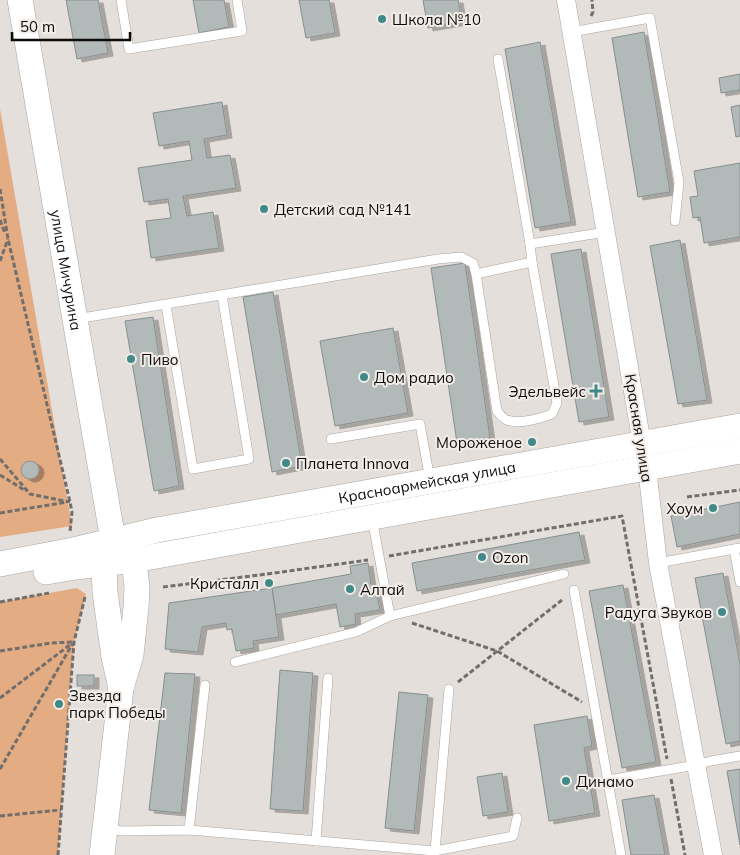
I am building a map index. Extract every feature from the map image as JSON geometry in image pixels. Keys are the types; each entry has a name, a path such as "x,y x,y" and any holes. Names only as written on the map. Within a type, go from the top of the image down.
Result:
{"main road":[{"name":"улица Мичурина","path":"20,0 114,540"},
{"name":"Красноармейская улица","path":"0,564 74,550 175,527 740,426"},
{"name":"Красная улица","path":"642,444 647,468"},
{"name":"Красноармейская улица","path":"0,582 76,567 134,560 740,451"},
{"path":"102,855 121,688 131,655 137,588 134,560 114,540 104,564 105,592 114,658 121,688"}],"street":[{"name":"Красная улица","path":"566,0 642,444"},
{"name":"Красная улица","path":"647,468 658,564 713,855"}],"lane":[{"path":"121,0 129,49 242,31 237,0"},
{"path":"572,32 650,18 679,182 675,220"},
{"path":"75,320 438,259 461,258 472,263 476,274 497,412 506,420 517,421 552,414 557,403 498,59"},
{"path":"530,244 606,232"},
{"path":"476,274 532,262"},
{"path":"166,305 193,469 249,459 222,295"},
{"path":"331,439 420,424 430,482"},
{"path":"372,517 390,616"},
{"path":"658,564 737,548 740,582"},
{"path":"235,662 356,632 390,616 564,574"},
{"path":"574,590 620,855"},
{"path":"316,841 328,678"},
{"path":"189,830 205,685"},
{"path":"435,851 449,689"},
{"path":"608,780 740,756"},
{"path":"105,828 122,832 189,830 435,851 513,836 517,818"}],"path":[{"path":"0,189 8,240 70,502 72,512 71,532"},
{"path":"0,220 8,240 0,261"},
{"path":"0,459 30,494"},
{"path":"0,475 30,494 70,502"},
{"path":"687,497 740,490"},
{"path":"0,513 70,502"},
{"path":"164,587 379,558 622,516 686,855"},
{"path":"0,602 58,592"},
{"path":"58,855 74,642 86,594"},
{"path":"449,689 562,600"},
{"path":"390,616 497,651 595,709"},
{"path":"0,651 51,643 74,642"},
{"path":"0,698 74,642"},
{"path":"0,769 74,642"},
{"path":"0,760 5,760"},
{"path":"0,816 61,810"}],"shaded area":[{"path":"0,109 72,526 0,537"},
{"path":"77,588 86,594 74,642 58,855 0,855 0,602"}],"building":[{"path":"66,0 98,0 108,53 77,59"},
{"path":"193,0 224,0 229,27 199,33"},
{"path":"299,0 329,0 335,33 306,38"},
{"path":"423,0 458,0 462,22 428,28"},
{"path":"644,32 670,192 638,197 612,38"},
{"path":"540,42 571,222 535,228 505,49"},
{"path":"740,74 740,90 721,93 719,78"},
{"path":"222,102 227,135 204,139 207,158 230,155 236,188 183,196 187,216 213,212 219,248 151,258 146,221 171,218 168,199 144,202 138,168 192,160 189,141 159,146 153,113"},
{"path":"740,105 740,136 736,137 731,107"},
{"path":"740,163 740,237 704,243 700,217 693,218 690,197 698,196 694,171"},
{"path":"680,240 707,400 678,404 650,246"},
{"path":"581,249 609,417 579,422 551,254"},
{"path":"465,263 490,438 457,443 431,268"},
{"path":"273,292 302,466 272,472 243,297"},
{"path":"153,317 179,486 154,491 125,321"},
{"name":"Дом радио","path":"393,328 408,413 335,426 320,341"},
{"path":"30,461 36,464 39,470 36,476 30,479 24,476 21,470 24,464"},
{"path":"740,502 740,534 677,547 671,516"},
{"path":"579,532 585,560 417,591 412,563"},
{"path":"368,563 371,584 375,584 380,610 355,614 356,624 340,627 336,604 276,615 272,588 351,574 350,566"},
{"path":"723,573 740,664 740,741 726,744 695,578"},
{"path":"623,585 656,762 622,768 589,591"},
{"path":"272,588 279,637 253,641 254,648 236,651 232,629 227,630 226,623 202,627 198,652 165,649 169,603"},
{"path":"280,670 313,673 303,811 270,809"},
{"path":"165,673 195,674 181,813 149,810"},
{"path":"77,675 94,675 94,686 77,686"},
{"path":"399,692 428,695 414,831 385,828"},
{"name":"Динамо","path":"587,716 592,746 584,748 595,813 549,821 534,725"},
{"path":"740,769 740,845 727,771"},
{"path":"502,773 508,812 483,816 477,777"},
{"path":"654,795 665,855 631,855 622,800"}],"place":[{"name":"Школа №10","path":"382,19"},
{"name":"Детский сад №141","path":"264,209"},
{"name":"Пиво","path":"131,359"},
{"name":"Дом радио","path":"364,377"},
{"name":"Эдельвейс","path":"596,391"},
{"name":"Мороженое","path":"532,442"},
{"name":"Планета Innova","path":"286,463"},
{"name":"Хоум","path":"713,508"},
{"name":"Ozon","path":"482,557"},
{"name":"Кристалл","path":"269,583"},
{"name":"Алтай","path":"350,589"},
{"name":"Радуга Звуков","path":"722,612"},
{"name":"Звезда парк Победы","path":"59,704"},
{"name":"Динамо","path":"566,781"}]}
